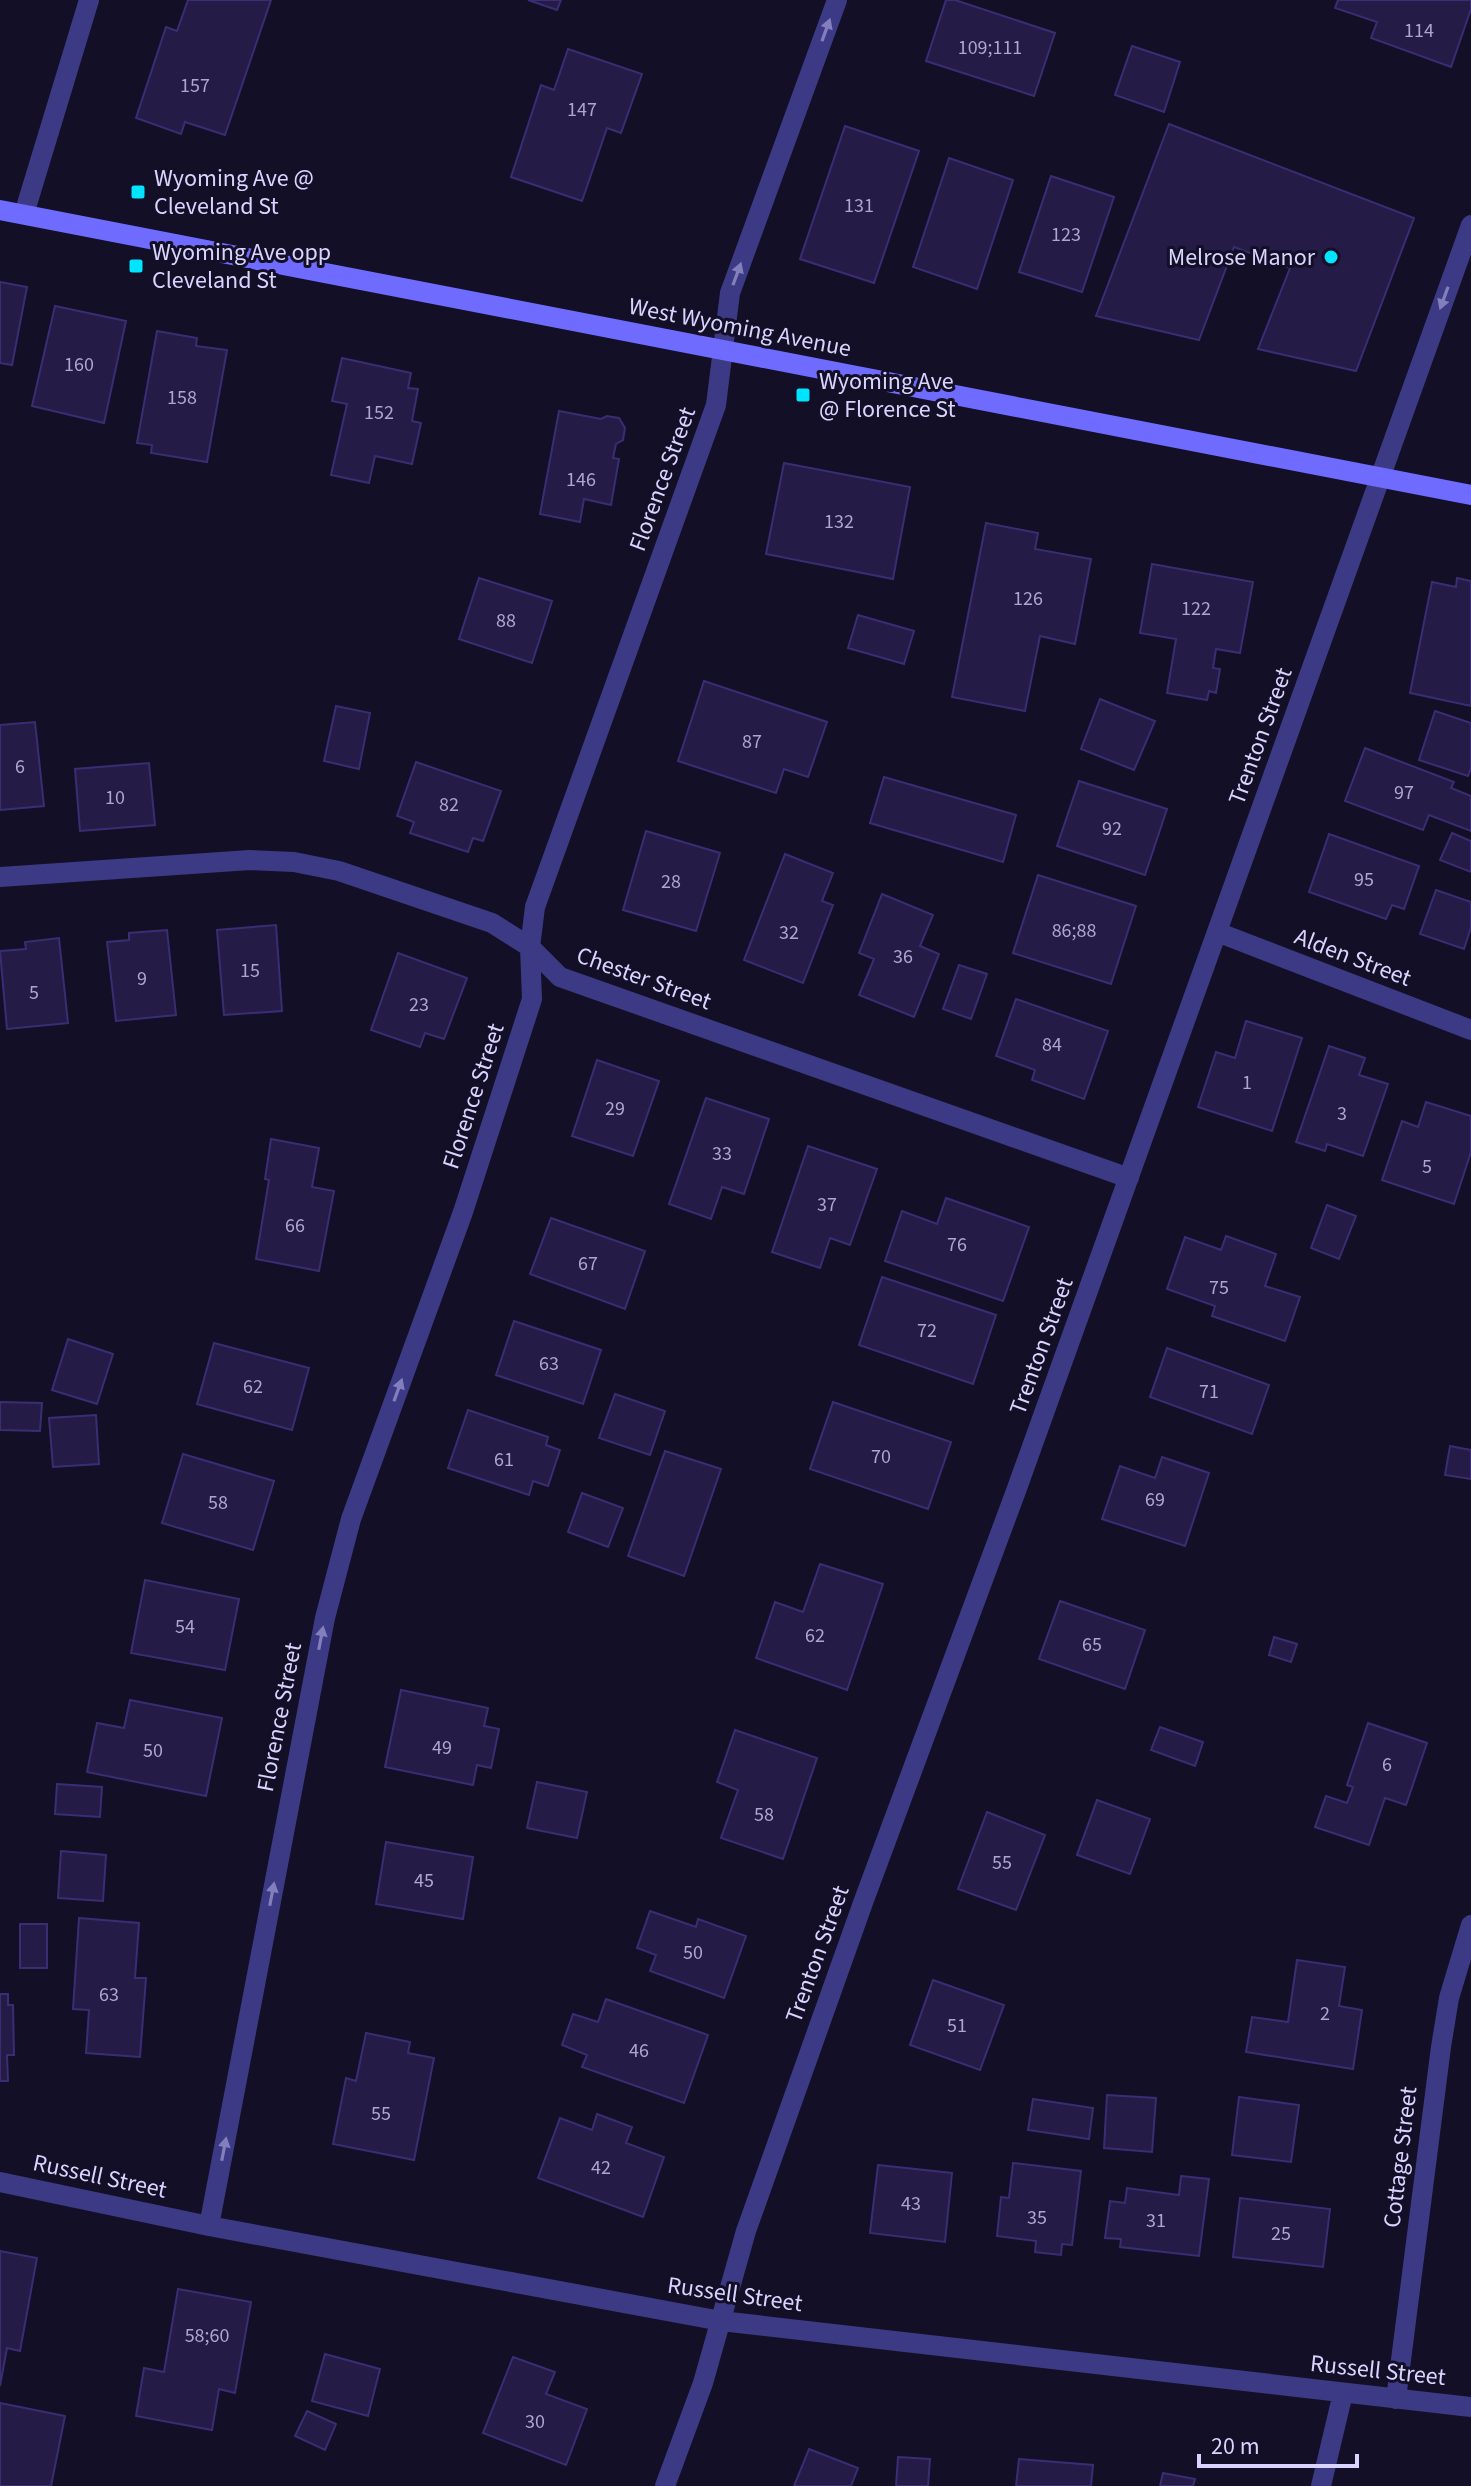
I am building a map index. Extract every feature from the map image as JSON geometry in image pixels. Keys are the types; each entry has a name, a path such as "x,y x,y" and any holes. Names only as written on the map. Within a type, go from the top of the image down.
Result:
{"main road":[{"name":"West Wyoming Avenue","path":"0,210 1471,495"}],"street":[{"path":"24,214 89,0"},
{"name":"Florence Street","path":"209,2226 330,1592 351,1519 463,1212 532,999 530,947 535,907 716,405 730,293 837,0"},
{"name":"Trenton Street","path":"665,2486 703,2383 746,2231 859,1914 1016,1491 1471,225"},
{"name":"Chester Street","path":"0,877 250,860 294,862 339,871 492,923 530,947 560,977 1129,1178"},
{"name":"Alden Street","path":"1217,932 1471,1030"},
{"name":"Cottage Street","path":"1396,2399 1441,2047 1449,1998 1471,1925"},
{"name":"Russell Street","path":"0,2182 209,2226 721,2321 1471,2407"},
{"path":"1321,2486 1343,2393"}],"building":[{"path":"188,0 271,0 225,135 185,122 181,134 136,118 166,27 177,31"},
{"path":"528,0 561,0 557,10"},
{"path":"946,0 955,0 1055,33 1034,96 926,61"},
{"path":"1338,0 1471,0 1471,9 1451,67 1371,38 1377,22 1335,8"},
{"path":"1132,46 1180,62 1164,112 1115,95"},
{"path":"568,49 642,74 621,133 607,128 582,201 511,177 541,85 554,90"},
{"name":"Melrose Manor","path":"1169,124 1414,218 1356,371 1258,349 1290,268 1234,247 1199,340 1096,316"},
{"path":"845,126 919,151 874,283 800,259"},
{"path":"949,158 1013,180 977,289 913,267"},
{"path":"1051,176 1114,197 1082,292 1019,272"},
{"path":"0,282 27,287 12,365 0,363"},
{"path":"55,306 126,321 104,423 32,406"},
{"path":"157,331 197,338 196,346 227,350 207,462 151,453 152,445 137,443"},
{"path":"342,358 411,373 408,388 418,389 412,421 421,423 412,464 375,456 369,483 331,475 347,404 332,401"},
{"path":"559,411 601,419 607,416 619,418 625,428 623,440 616,444 613,458 619,459 611,505 584,499 580,522 540,514"},
{"path":"784,463 910,487 893,579 766,554"},
{"path":"986,523 1038,533 1035,549 1091,559 1075,644 1040,636 1025,711 952,697"},
{"path":"1152,564 1253,582 1240,653 1216,649 1213,668 1220,669 1216,693 1209,691 1207,700 1167,693 1176,639 1140,633"},
{"path":"479,578 552,601 532,663 459,639"},
{"path":"1457,578 1471,581 1471,706 1410,693 1432,582 1456,587"},
{"path":"858,615 914,631 904,664 848,648"},
{"path":"704,681 827,722 808,777 784,769 776,793 678,761"},
{"path":"1100,699 1155,721 1134,770 1081,749"},
{"path":"336,706 370,713 359,769 324,761"},
{"path":"1435,711 1471,723 1471,768 1468,776 1419,760"},
{"path":"35,722 44,806 0,810 0,725"},
{"path":"1365,748 1454,782 1451,788 1471,796 1471,831 1429,815 1423,830 1345,801"},
{"path":"416,762 501,791 483,841 473,838 468,852 410,833 414,822 397,816"},
{"path":"149,763 155,825 80,831 75,769"},
{"path":"884,777 1016,815 1003,862 870,823"},
{"path":"1079,781 1167,809 1145,875 1057,846"},
{"path":"646,831 720,853 696,931 623,910"},
{"path":"1452,833 1471,841 1471,872 1440,860"},
{"path":"1329,834 1419,866 1404,909 1392,905 1386,919 1309,892"},
{"path":"785,854 833,873 822,901 833,905 803,983 744,960"},
{"path":"1038,875 1136,906 1111,984 1013,953"},
{"path":"1436,890 1471,902 1471,927 1464,949 1420,934"},
{"path":"882,894 933,915 920,946 939,954 914,1017 859,995 874,959 859,953"},
{"path":"276,925 282,1011 224,1015 217,930"},
{"path":"167,930 176,1015 116,1021 107,942 129,940 129,933"},
{"path":"59,938 68,1023 7,1029 0,951 26,949 25,942"},
{"path":"398,953 467,978 444,1039 425,1033 420,1047 371,1030"},
{"path":"959,965 987,974 971,1019 943,1009"},
{"path":"1016,999 1108,1031 1084,1099 1032,1080 1035,1070 996,1056"},
{"path":"1246,1021 1302,1038 1272,1131 1198,1107 1216,1052 1235,1058"},
{"path":"1329,1046 1365,1058 1359,1075 1388,1084 1363,1156 1327,1144 1325,1151 1296,1142"},
{"path":"597,1060 659,1081 633,1156 572,1136"},
{"path":"706,1098 769,1119 744,1194 722,1187 711,1219 669,1204"},
{"path":"1426,1102 1471,1116 1471,1152 1454,1204 1382,1180 1402,1121 1418,1127"},
{"path":"271,1139 319,1148 312,1187 334,1191 319,1271 256,1259 269,1180 265,1179"},
{"path":"808,1146 877,1169 850,1245 830,1238 820,1268 772,1252"},
{"path":"946,1198 1029,1227 1003,1301 885,1261 902,1211 937,1224"},
{"path":"1327,1205 1356,1216 1339,1259 1311,1248"},
{"path":"551,1218 645,1251 625,1309 530,1274"},
{"path":"1226,1236 1276,1254 1265,1286 1300,1297 1285,1341 1212,1316 1215,1306 1167,1289 1185,1237 1221,1250"},
{"path":"882,1277 996,1315 973,1384 859,1345"},
{"path":"514,1321 601,1350 583,1404 496,1375"},
{"path":"68,1339 113,1354 97,1404 52,1390"},
{"path":"214,1343 309,1368 292,1430 197,1404"},
{"path":"1167,1348 1269,1385 1252,1434 1150,1397"},
{"path":"615,1394 665,1411 650,1455 599,1438"},
{"path":"0,1402 42,1403 40,1431 0,1430"},
{"path":"833,1402 951,1442 928,1509 810,1469"},
{"path":"468,1410 548,1437 546,1445 560,1450 548,1486 533,1481 529,1495 448,1468"},
{"path":"96,1415 99,1464 53,1467 49,1418"},
{"path":"1450,1446 1471,1450 1471,1479 1445,1475"},
{"path":"665,1451 721,1469 684,1576 628,1556"},
{"path":"183,1454 274,1481 253,1550 162,1523"},
{"path":"1162,1457 1209,1473 1185,1546 1102,1519 1120,1466 1155,1478"},
{"path":"582,1493 623,1508 608,1547 568,1532"},
{"path":"820,1564 883,1584 847,1690 756,1658 775,1602 803,1612"},
{"path":"145,1580 239,1599 225,1670 131,1653"},
{"path":"1060,1601 1145,1630 1125,1689 1039,1659"},
{"path":"1274,1637 1297,1644 1291,1662 1269,1655"},
{"path":"401,1690 488,1708 484,1726 499,1729 491,1768 477,1765 473,1785 385,1767"},
{"path":"130,1700 222,1718 206,1796 87,1772 97,1723 124,1728"},
{"path":"1368,1723 1427,1743 1406,1805 1385,1798 1369,1845 1315,1827 1326,1796 1347,1803 1353,1787 1347,1785"},
{"path":"1160,1727 1203,1742 1195,1766 1151,1750"},
{"path":"735,1730 817,1758 783,1859 721,1838 738,1790 717,1782"},
{"path":"537,1782 587,1792 577,1838 527,1828"},
{"path":"57,1784 102,1787 100,1817 55,1814"},
{"path":"1097,1800 1150,1819 1130,1874 1077,1855"},
{"path":"987,1812 1045,1835 1016,1910 958,1889"},
{"path":"386,1842 473,1857 463,1919 376,1904"},
{"path":"61,1851 106,1855 103,1901 58,1898"},
{"path":"650,1911 696,1927 698,1919 746,1936 724,1998 650,1971 656,1955 637,1948"},
{"path":"79,1918 139,1923 135,1978 146,1978 140,2057 86,2053 89,2010 73,2009"},
{"path":"20,1924 47,1924 47,1968 20,1968"},
{"path":"1297,1960 1345,1967 1339,2006 1362,2010 1353,2069 1246,2052 1252,2017 1288,2022"},
{"path":"933,1980 1004,2005 980,2070 910,2045"},
{"path":"0,1994 8,1994 8,2005 13,2005 14,2055 7,2055 8,2081 0,2081"},
{"path":"606,1999 708,2035 684,2103 582,2067 587,2055 562,2045 573,2014 598,2022"},
{"path":"366,2033 410,2042 408,2053 434,2058 414,2160 333,2144 346,2078 356,2081"},
{"path":"1107,2095 1156,2098 1152,2152 1104,2148"},
{"path":"1239,2097 1299,2105 1291,2162 1232,2155"},
{"path":"1033,2099 1093,2108 1089,2139 1028,2130"},
{"path":"597,2114 632,2127 626,2143 664,2157 643,2217 538,2178 560,2118 592,2130"},
{"path":"1013,2163 1081,2171 1072,2245 1062,2244 1061,2255 1035,2252 1036,2241 997,2236 1001,2197 1009,2198"},
{"path":"878,2165 952,2173 945,2242 870,2233"},
{"path":"1181,2176 1209,2179 1199,2256 1120,2247 1121,2239 1105,2238 1110,2201 1125,2203 1127,2188 1179,2195"},
{"path":"1240,2198 1330,2209 1323,2267 1233,2257"},
{"path":"0,2251 37,2258 20,2351 7,2348 0,2386"},
{"path":"178,2289 251,2302 235,2393 219,2389 212,2430 136,2416 144,2368 164,2372"},
{"path":"325,2354 380,2369 368,2416 312,2401"},
{"path":"513,2357 555,2372 546,2394 587,2409 566,2465 483,2433"},
{"path":"0,2403 65,2416 51,2486 0,2486"},
{"path":"307,2411 336,2424 325,2450 295,2436"},
{"path":"809,2449 858,2468 851,2486 794,2486"},
{"path":"898,2457 930,2459 928,2486 896,2486"},
{"path":"1019,2459 1093,2465 1091,2486 1016,2486"},
{"path":"1163,2473 1195,2479 1193,2486 1160,2486"}],"place":[{"name":"Wyoming Ave @ Cleveland St","path":"138,192"},
{"name":"Melrose Manor","path":"1331,257"},
{"name":"Wyoming Ave opp Cleveland St","path":"136,266"},
{"name":"Wyoming Ave @ Florence St","path":"803,395"}]}
